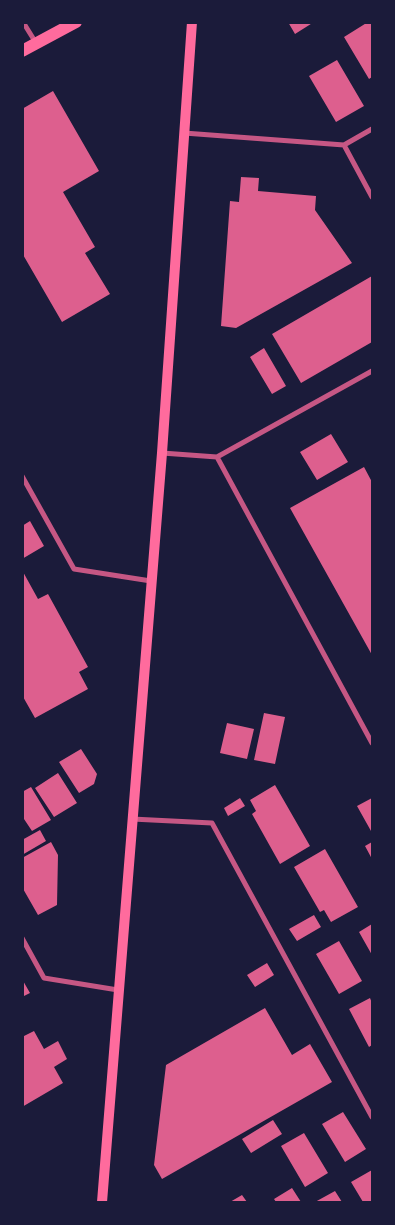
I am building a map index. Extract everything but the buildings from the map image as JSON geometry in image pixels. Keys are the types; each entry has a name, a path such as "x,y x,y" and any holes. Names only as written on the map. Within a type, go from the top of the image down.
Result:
{"main road":[{"path":"22,51 76,22"},
{"path":"102,1202 150,581 162,453 192,22"}],"street":[{"path":"23,22 36,44"},
{"path":"184,133 344,145 372,130"},
{"path":"344,145 372,197"},
{"path":"162,453 217,457 372,371"},
{"path":"217,457 372,743"},
{"path":"22,476 74,569 150,581"},
{"path":"132,818 212,823 372,1117"},
{"path":"22,938 44,978 118,990"}]}
